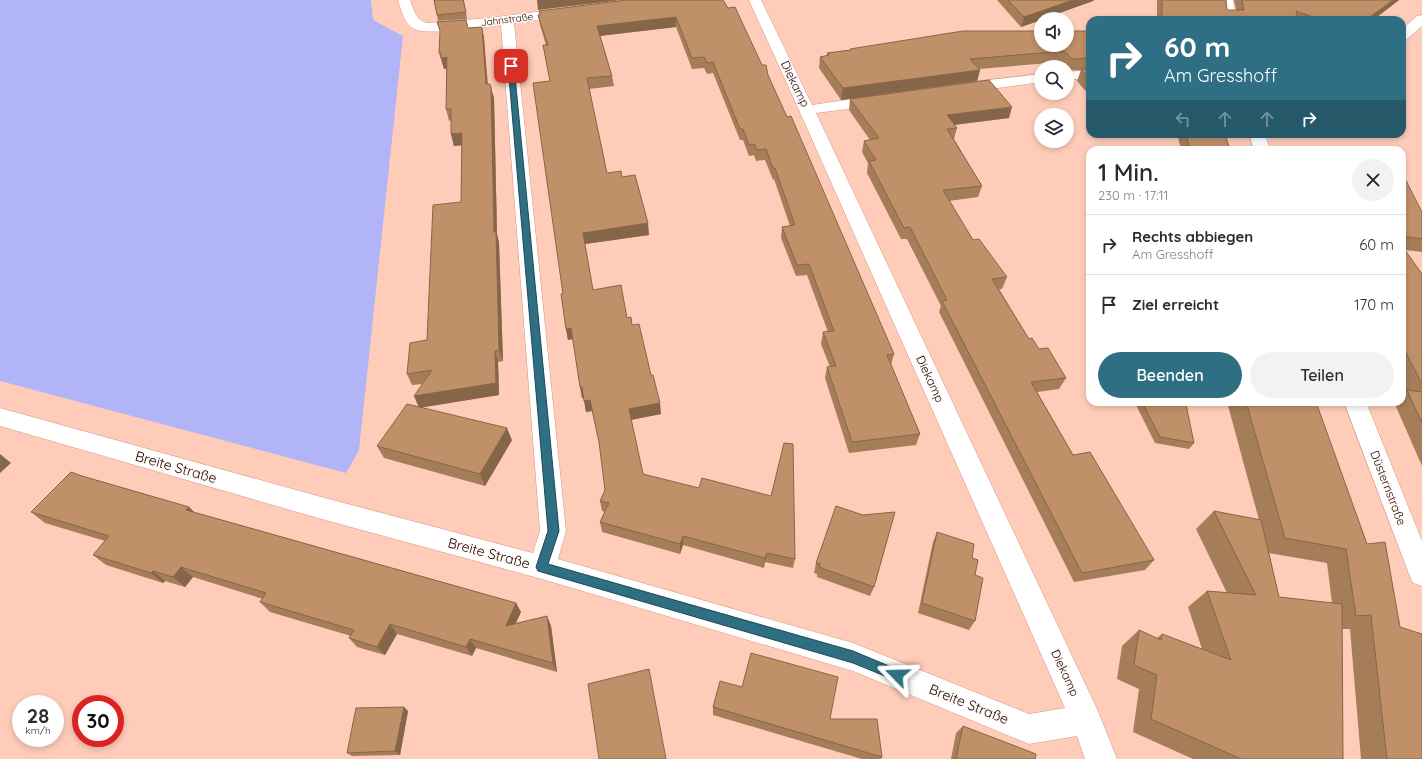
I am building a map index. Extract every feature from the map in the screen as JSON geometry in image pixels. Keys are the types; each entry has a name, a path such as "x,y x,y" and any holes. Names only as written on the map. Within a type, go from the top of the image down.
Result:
{"street":[{"name":"Jahnstraße","path":"404,0 411,20 420,27 444,27 578,11"},
{"name":"Diekamp","path":"755,0 807,110 1086,720 1101,759"},
{"path":"1227,0 1229,16"},
{"path":"1406,32 1422,18"},
{"path":"507,20 553,531 542,567"},
{"path":"1074,75 1086,74"},
{"path":"948,90 1034,79"},
{"path":"807,110 893,98"},
{"name":"Düsternstraße","path":"1356,406 1422,574"},
{"name":"Breite Straße","path":"0,417 325,509 542,567 853,657 1029,729 1086,720"}],"shaded area":[{"path":"0,0 371,0 373,20 403,36 359,450 346,473 0,381"}],"building":[{"path":"434,0 463,0 466,12 437,15"},
{"path":"627,0 723,0 728,8 735,7 762,65 766,65 768,75 787,117 791,116 894,354 887,355 920,434 852,442 827,367 836,366 823,332 834,331 809,264 797,265 782,227 795,225 775,168 773,168 766,149 757,150 754,144 749,145 743,129 740,129 713,62 707,63 704,57 692,58 676,17 597,26 612,76 587,78 607,173 621,171 622,177 635,175 648,223 583,233 593,290 621,285 627,318 631,317 632,325 639,324 651,375 653,375 660,403 629,409 643,474 699,488 702,478 771,496 784,443 793,444 795,559 767,553 765,558 683,536 680,544 600,522 609,503 600,501 605,490 599,442 590,400 584,401 582,387 580,387 571,328 566,329 561,294 563,294 533,83 550,81 543,45 548,45 538,15 540,15 539,11"},
{"path":"1008,0 1073,0 1038,12 1034,12 1034,14 1024,17"},
{"path":"1162,0 1226,0 1227,10 1244,10 1242,0 1393,0 1371,16 1310,16 1296,11 1297,16 1162,16"},
{"path":"466,20 468,28 482,27 486,84 490,84 491,87 494,232 496,232 499,350 495,351 496,383 414,396 432,370 407,374 410,343 427,340 433,205 461,202 462,133 451,134 451,109 446,109 447,57 441,58 441,53 439,53 440,31 437,22"},
{"path":"963,31 1034,31 1034,52 1052,52 970,59 980,70 843,88 820,57 829,55 827,53 851,50 850,49"},
{"path":"1074,31 1086,31 1086,58 1072,59 1065,52 1074,52"},
{"path":"1086,69 1086,75 1081,70"},
{"path":"989,80 1012,107 947,115 957,128 947,129 982,186 943,190 973,240 979,239 1007,277 992,279 1029,339 1032,338 1039,349 1048,348 1066,378 1031,382 1073,455 1090,452 1154,560 1082,573 942,301 947,300 910,227 904,228 869,161 876,160 864,141 879,138 850,99"},
{"path":"1187,138 1226,138 1229,146 1189,146"},
{"path":"1406,181 1422,212 1422,239 1406,237"},
{"path":"1406,252 1422,274 1422,384 1406,353"},
{"path":"1407,390 1422,392 1422,423"},
{"path":"407,404 507,428 480,474 377,446"},
{"path":"1144,406 1186,406 1194,443 1160,437"},
{"path":"1247,406 1317,406 1367,544 1385,542 1400,627 1422,634 1422,759 1387,759 1371,615 1356,616 1346,549 1285,538"},
{"path":"71,472 189,507 186,510 516,603 506,626 547,616 553,663 470,639 466,647 390,624 377,647 349,638 354,630 260,602 266,593 181,567 173,577 153,571 151,573 93,555 109,536 31,512"},
{"path":"836,506 863,515 895,512 874,587 819,567 820,564 816,563"},
{"path":"1214,511 1261,520 1279,597 1342,604 1343,759 1241,759 1151,719 1157,675 1134,665 1139,630 1161,640 1162,634 1231,660 1207,591 1256,595"},
{"path":"937,532 974,544 972,558 978,560 975,575 983,578 975,621 922,603"},
{"path":"751,653 838,677 830,719 877,719 882,757 713,707 720,681 742,687"},
{"path":"649,669 666,759 599,759 588,684"},
{"path":"404,707 395,751 347,753 356,708"},
{"path":"963,726 1036,754 1035,759 956,759"}],"route":[{"path":"511,66 553,531 542,567 853,657 897,675"}]}
